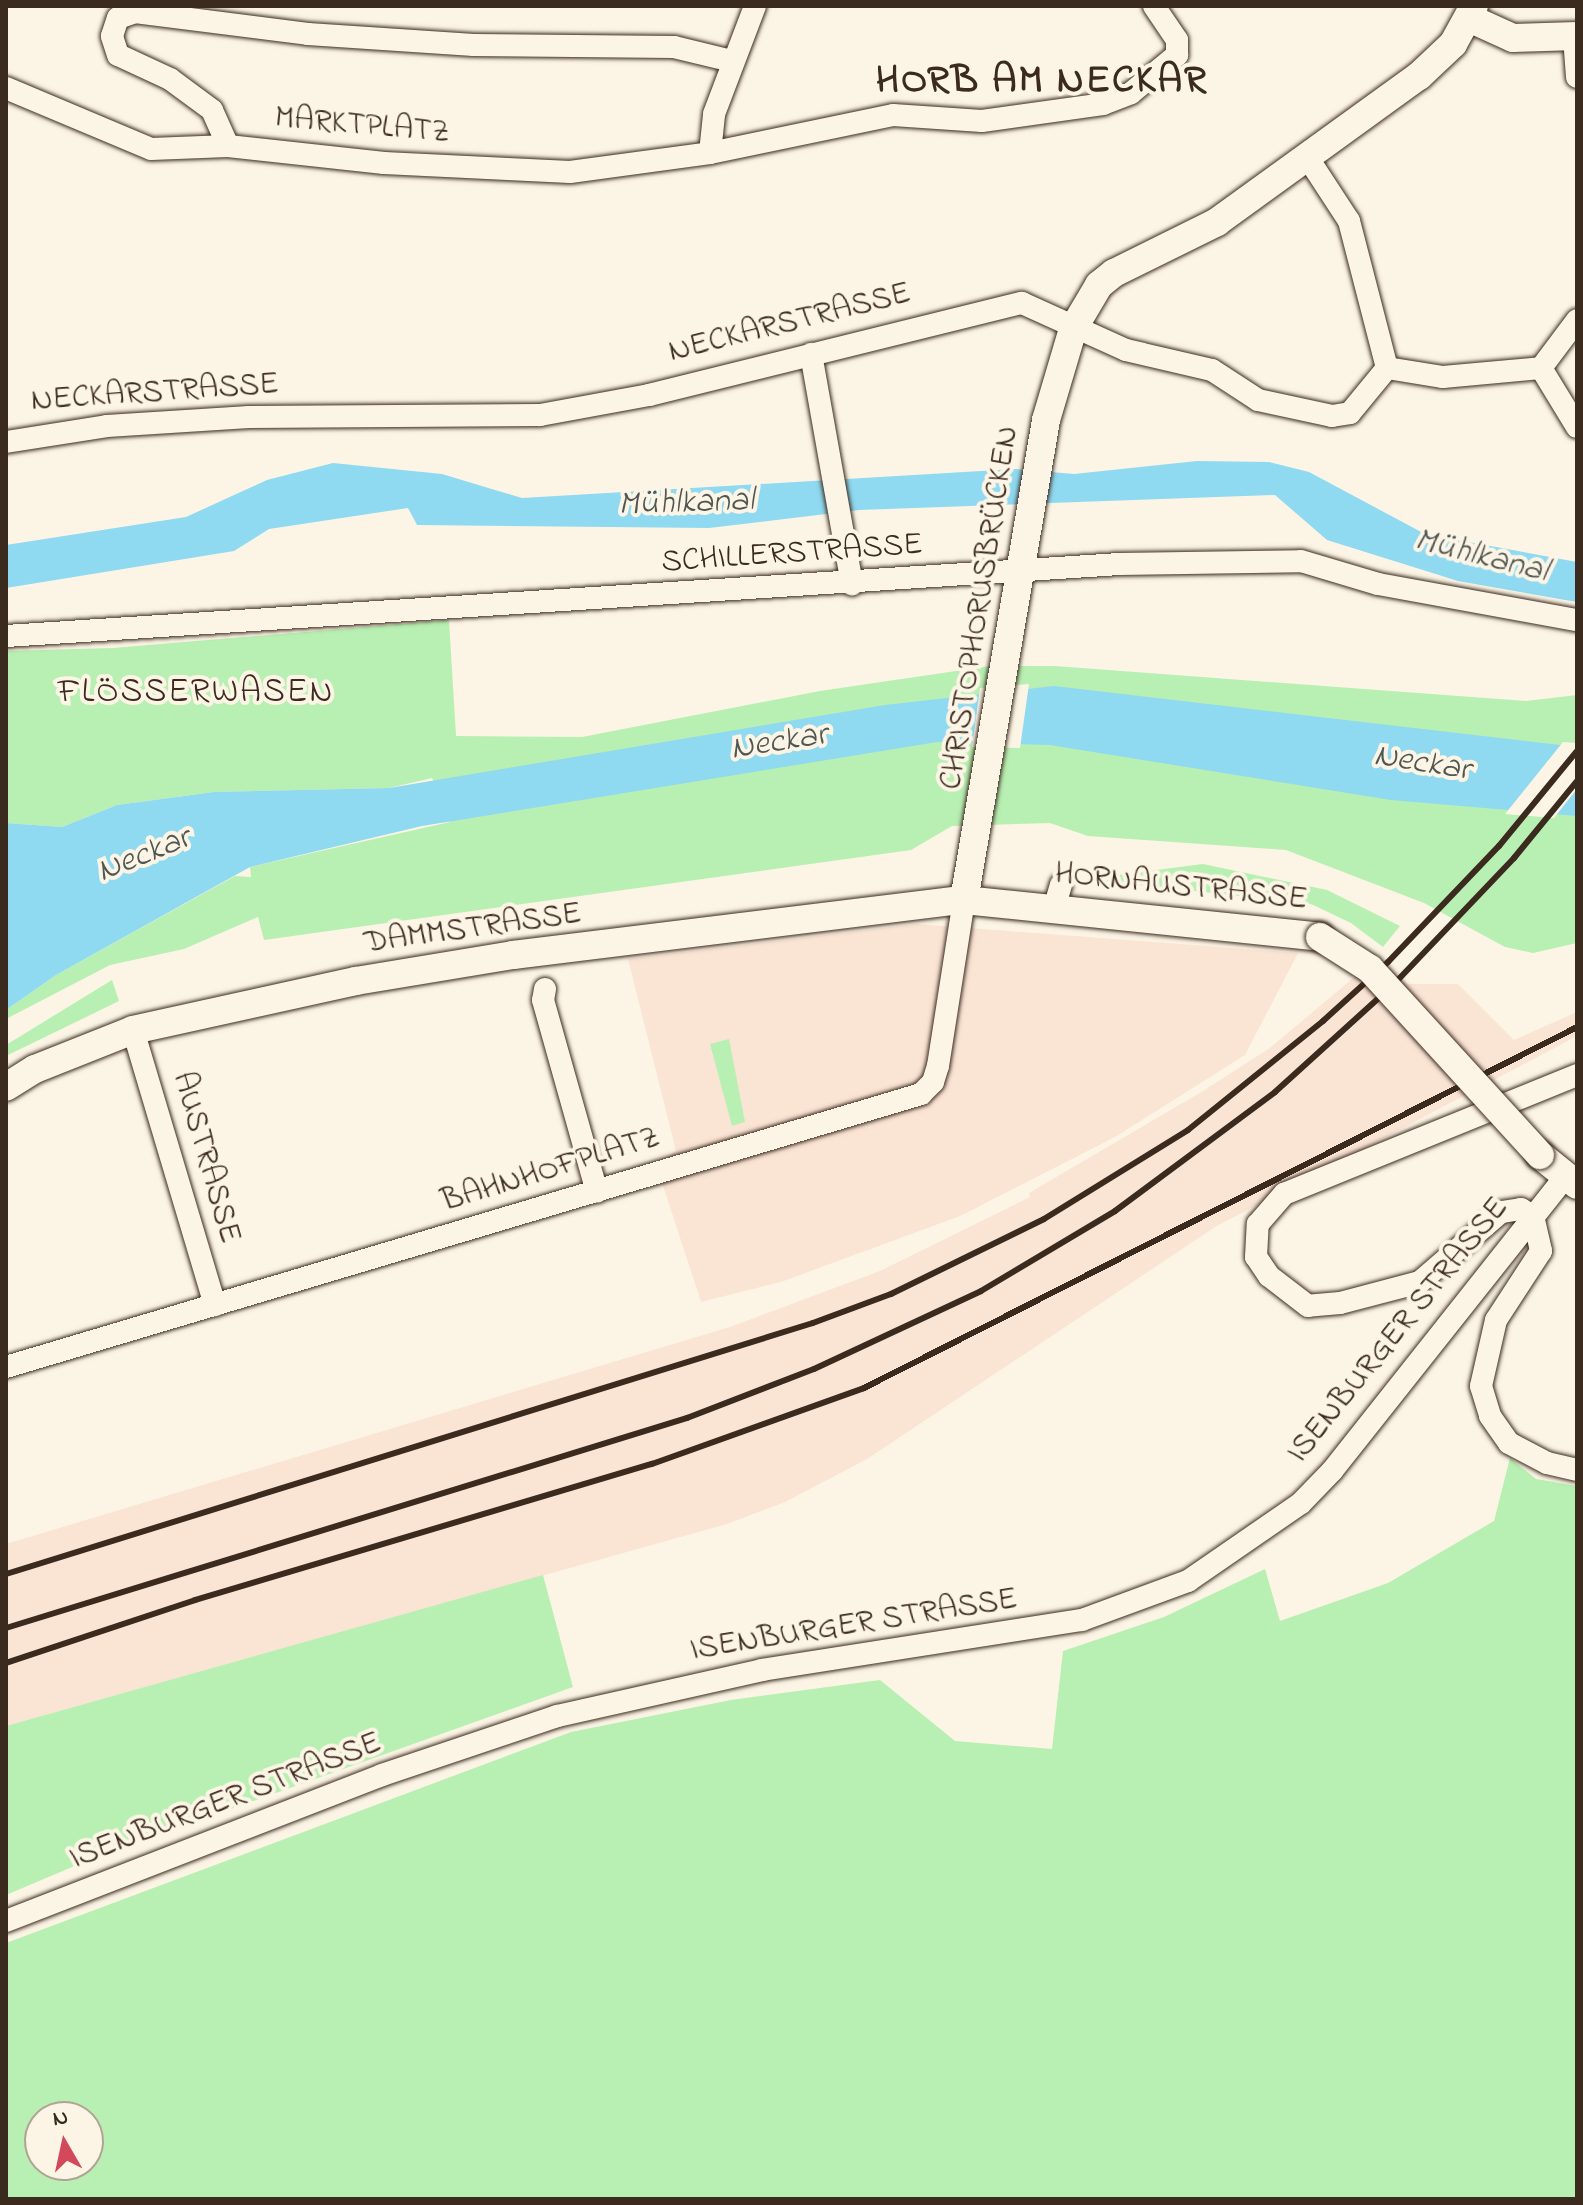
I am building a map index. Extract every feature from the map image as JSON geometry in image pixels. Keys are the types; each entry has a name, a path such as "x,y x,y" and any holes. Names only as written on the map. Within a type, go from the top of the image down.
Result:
{"main road":[{"path":"1073,329 1099,285 1114,273 1217,222 1308,158 1419,76 1453,44 1472,12 1513,38 1576,37"},
{"name":"CHRISTOPHORUSBRÜCKEN","path":"964,900 980,831 1039,460 1073,329"},
{"name":"HORNAUSTRASSE","path":"964,900 1058,897 1320,937 1370,969 1540,1155 1571,1181"},
{"name":"DAMMSTRASSE","path":"6,1087 35,1069 133,1030 242,1003 513,955 964,900"}],"street":[{"path":"710,153 714,114 755,6"},
{"name":"MARKTPLATZ","path":"6,88 151,149 228,146 490,171 570,172 710,153 893,115 982,121 1103,104 1131,93 1177,55 1177,40 1154,6"},
{"name":"MARKTPLATZ","path":"228,146 212,110 170,79 118,55 113,30 118,18 135,12 363,39 674,47 732,61"},
{"path":"1576,37 1577,77"},
{"path":"1308,158 1349,221 1387,368 1443,377 1541,368 1577,320"},
{"name":"NECKARSTRASSE","path":"6,442 107,426 249,417 540,415 1022,303 1047,310 1073,329 1126,350 1212,370 1258,400 1332,416 1350,413 1387,368"},
{"path":"811,354 844,522 852,584"},
{"path":"1541,368 1577,427"},
{"name":"SCHILLERSTRASSE","path":"6,636 1021,571 1301,561 1392,587 1577,620"},
{"name":"BAHNHOFPLATZ","path":"6,1367 901,1101 930,1087 938,1066 964,900"},
{"path":"544,995 597,1192"},
{"name":"AUSTRASSE","path":"133,1030 215,1305"},
{"path":"1577,1075 1284,1194 1258,1224 1256,1257 1269,1276 1308,1306 1340,1303 1420,1282 1501,1212 1521,1209 1533,1216 1541,1251 1496,1320 1481,1386 1490,1416 1509,1443 1547,1463 1577,1470"},
{"name":"ISENBURGER STRASSE","path":"6,1921 382,1775 557,1716 762,1670 1039,1629 1155,1596 1221,1562 1301,1503 1459,1317 1533,1216 1571,1181"}],"shaded area":[{"path":"916,924 1298,953 1245,1055 1115,1137 960,1216 781,1282 701,1302 656,1164 676,1151 628,959"},
{"path":"1378,957 1407,984 1458,984 1514,1040 1577,1012 1577,1036 1215,1227 867,1459 785,1502 727,1524 6,1726 6,1544 730,1327 880,1271 1030,1197 1029,1193 1203,1091 1270,1048"}],"green space":[{"path":"449,620 456,736 582,737 820,691 990,666 1055,666 1526,701 1577,695 1577,943 1533,953 1505,947 1424,903 1286,850 1088,836 1050,823 952,826 911,850 264,940 258,917 184,949 110,965 6,1019 6,1010 56,975 235,876 251,877 250,867 450,822 432,778 389,788 214,792 117,805 62,827 6,823 6,651 113,648"},
{"path":"1203,864 1327,890 1400,926 1383,947 1351,923 1311,904 1086,879"},
{"path":"112,980 119,1001 6,1056 6,1045"},
{"path":"729,1039 745,1122 732,1126 710,1044"},
{"path":"1510,1458 1536,1479 1577,1486 1577,2199 6,2199 6,1943 571,1732 731,1700 880,1680 955,1741 1052,1749 1063,1651 1164,1617 1265,1569 1280,1621 1388,1583 1494,1521"},
{"path":"543,1575 573,1687 91,1859 6,1895 6,1726"}],"water":[{"name":"Mühlkanal","path":"1197,461 1269,462 1309,472 1425,534 1577,562 1577,602 1458,581 1327,540 1275,495 859,510 709,528 417,525 408,508 269,529 234,551 6,588 6,545 186,517 267,480 333,463 442,474 522,498 1015,469 1074,474"},
{"name":"Neckar","path":"1054,686 1577,747 1577,816 1391,800 1050,745 937,742 422,826 250,867 56,975 6,1010 6,823 62,827 117,805 214,792 389,788 885,705"}],"pier":[{"path":"1029,684 1020,748 972,747 980,688"},
{"path":"1563,742 1577,743 1577,789 1554,818 1505,814"}],"railway":[{"path":"6,1574 813,1323 891,1294 1044,1219 1188,1130 1323,1021 1388,962 1499,846 1577,751"},
{"path":"6,1628 687,1418 814,1369 981,1291 1115,1211 1275,1092 1395,983 1514,858 1577,781"},
{"path":"6,1663 195,1600 652,1464 864,1388 1577,1027"}],"district":[{"name":"HORB AM NECKAR","path":"1042,82"},
{"name":"FLÖSSERWASEN","path":"196,694"}]}
